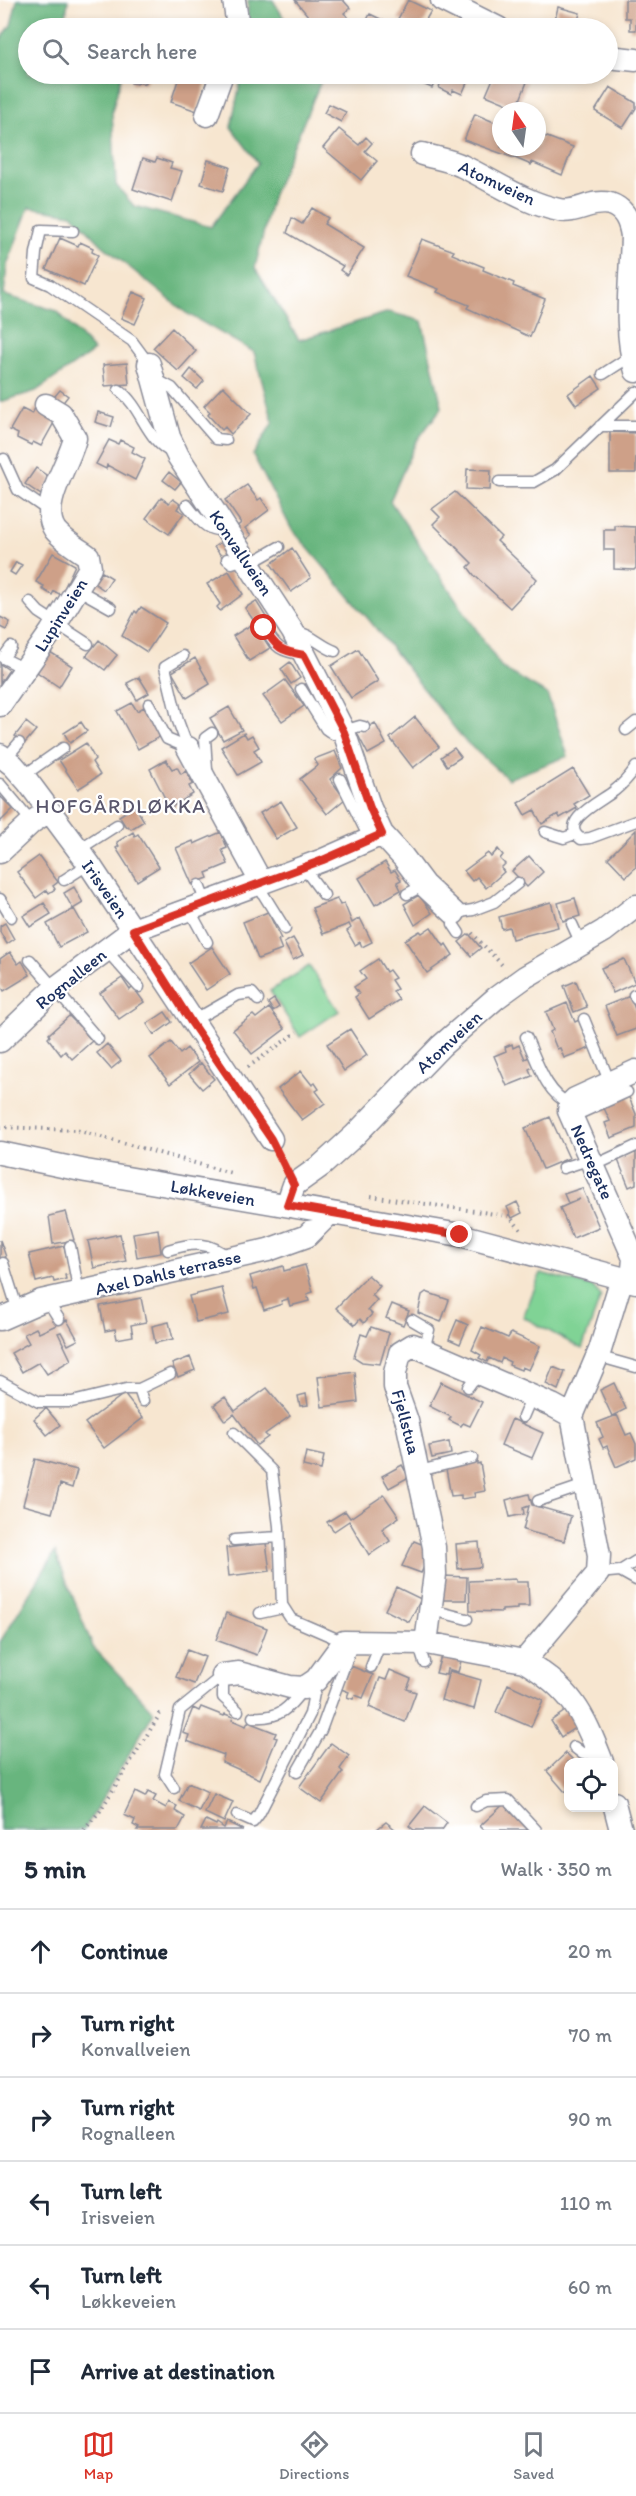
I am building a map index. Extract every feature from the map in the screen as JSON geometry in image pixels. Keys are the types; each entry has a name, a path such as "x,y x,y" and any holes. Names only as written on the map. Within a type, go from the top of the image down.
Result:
{"street":[{"path":"234,0 237,18"},
{"path":"442,0 478,18"},
{"path":"618,58 636,60"},
{"path":"207,115 218,84"},
{"name":"Atomveien","path":"422,154 460,164 524,199 562,211 598,203 610,204 620,209 630,221 632,236 634,363"},
{"name":"Konvallveien","path":"150,371 169,437 178,456 225,529 241,560 293,632 304,655 354,730 376,837 403,857 416,890 457,923"},
{"path":"46,405 61,414 75,438 72,453 55,485 50,512"},
{"name":"Lupinveien","path":"0,705 90,568 88,556 55,530 50,512"},
{"path":"188,748 259,883"},
{"name":"Irisveien","path":"8,752 23,776 40,817 84,857 191,1022 271,1139"},
{"path":"0,852 40,817"},
{"name":"Rognalleen","path":"0,1041 54,989 133,930 198,899 259,883 376,837"},
{"name":"Atomveien","path":"287,1205 294,1185 322,1165 355,1135 441,1046 496,998 525,977 582,946 636,906"},
{"path":"571,1110 618,1088 636,1071"},
{"name":"Nedregate","path":"571,1110 593,1175 634,1258 630,1281"},
{"name":"Løkkeveien","path":"0,1153 86,1171 460,1235 630,1281"},
{"name":"Axel Dahls terrasse","path":"9,1315 53,1309 79,1293 185,1277 231,1259 268,1250 307,1236 329,1214"},
{"path":"524,1661 609,1572 599,1555 572,1416 630,1281"},
{"name":"Fjellstua","path":"423,1649 432,1610 435,1574 434,1547 407,1421 395,1387 395,1373 400,1353 412,1345 424,1350"},
{"path":"424,1350 473,1380 532,1396 572,1416"},
{"path":"223,1676 239,1672 291,1687 310,1684 348,1641 381,1641 423,1649 524,1661 549,1676 571,1697 587,1723 600,1758"},
{"path":"618,1810 628,1827"}],"lane":[{"path":"73,231 41,230 34,278 50,285 132,340 150,371 172,388 216,439 226,440"},
{"path":"603,374 634,363"},
{"path":"119,390 132,401 162,449 178,456"},
{"path":"499,482 534,482 555,470 636,392"},
{"path":"600,426 636,426"},
{"path":"4,459 18,490 50,512"},
{"path":"187,506 207,528 218,531 225,529"},
{"path":"241,560 279,547"},
{"path":"76,589 111,609"},
{"path":"30,602 88,644"},
{"path":"264,628 282,651 304,655"},
{"path":"293,632 303,632 323,647 335,651"},
{"path":"11,647 3,658 25,669"},
{"path":"183,656 165,667 178,722 188,748"},
{"path":"301,689 326,729 333,734 354,730"},
{"path":"149,704 167,739 188,748"},
{"path":"626,730 636,722"},
{"path":"207,783 205,738 212,733"},
{"path":"23,776 63,748"},
{"path":"636,767 627,780 612,793 582,813 573,829 581,839 590,838 636,821"},
{"path":"340,779 376,837"},
{"path":"0,784 40,817"},
{"path":"64,880 117,825"},
{"path":"545,832 564,838 575,834"},
{"path":"302,867 324,895"},
{"path":"259,883 285,929"},
{"path":"457,923 473,910 494,902 518,883"},
{"path":"0,899 11,917"},
{"path":"198,899 207,942"},
{"path":"572,924 582,946"},
{"path":"106,950 139,987"},
{"path":"30,960 98,1039"},
{"path":"191,1022 238,995 252,993 258,1000"},
{"path":"584,1019 618,1088"},
{"path":"526,1037 548,1084 571,1110"},
{"path":"563,1168 593,1175 636,1146"},
{"path":"168,1250 190,1244 217,1247 231,1259"},
{"path":"70,1246 79,1293"},
{"path":"3,1263 9,1315"},
{"path":"412,1320 429,1330 424,1350"},
{"path":"597,1356 636,1367"},
{"path":"0,1381 39,1402 72,1402 126,1389 139,1389 170,1374"},
{"path":"139,1389 143,1401"},
{"path":"523,1417 532,1396"},
{"path":"234,1433 272,1471 283,1608 291,1619 348,1641 321,1730 297,1772"},
{"path":"419,1471 472,1458"},
{"path":"538,1501 585,1485"},
{"path":"234,1540 279,1537"},
{"path":"609,1572 636,1561"},
{"path":"609,1572 636,1580"},
{"path":"260,1613 283,1608"},
{"path":"432,1610 467,1619"},
{"path":"371,1667 381,1641"},
{"path":"174,1788 165,1774 180,1710 223,1676"},
{"path":"223,1676 223,1697 238,1710"},
{"path":"253,1717 270,1718 290,1706 310,1684"},
{"path":"237,1815 253,1821 259,1814 310,1714 310,1684"},
{"path":"574,1748 583,1754 600,1758"},
{"path":"476,1806 486,1801 508,1800 536,1830"}],"path":[{"path":"457,923 506,970"},
{"path":"230,1080 297,1032"},
{"path":"0,1127 76,1130 234,1173"},
{"path":"84,1830 100,1811 160,1714 180,1710"}],"green space":[{"path":"17,0 68,0 66,17 70,18 18,18 18,84 119,84 112,111 116,185 134,206 211,227 258,163 231,127 240,84 320,84 272,197 255,268 299,340 389,312 422,321 442,407 416,442 390,501 502,668 547,694 568,756 508,779 464,740 370,621 291,528 253,455 273,422 254,352 186,313 102,245 72,214 29,207 7,265 4,295 57,311 94,351 36,391 0,402 0,41 11,25"},
{"path":"248,0 273,0 284,18 247,18"},
{"path":"309,966 339,1011 300,1037 270,991"},
{"path":"541,1273 593,1287 601,1296 582,1349 523,1317"},
{"path":"55,1552 93,1647 154,1712 84,1830 0,1830 0,1642"}],"building":[{"path":"295,0 343,0 350,8 344,13 347,18 310,18"},
{"path":"408,0 431,11 427,18 399,18"},
{"path":"625,0 636,0 636,30 630,30 630,18 625,18"},
{"path":"558,7 580,13 579,18 555,18"},
{"path":"177,84 206,84 197,111 171,102"},
{"path":"422,84 434,84 432,88"},
{"path":"440,84 466,84 462,94 453,90 451,94 439,88"},
{"path":"491,84 526,84 519,102 503,102 486,95"},
{"path":"610,87 636,103 636,108 623,128 595,111"},
{"path":"329,104 346,112 341,122 324,113"},
{"path":"475,114 492,121 492,150 464,140"},
{"path":"339,129 359,145 366,137 372,143 365,151 377,161 361,180 323,148"},
{"path":"546,137 573,147 562,175 532,162 531,165 515,158 516,156 546,156"},
{"path":"143,158 155,162 157,158 172,163 170,168 182,171 172,202 133,189"},
{"path":"208,160 230,167 223,191 201,184"},
{"path":"312,208 328,218 324,224 364,248 347,275 340,270 343,266 287,233 292,218 302,224"},
{"path":"60,238 78,246 80,242 93,248 92,252 98,255 84,286 46,269"},
{"path":"422,239 454,251 452,254 484,267 483,270 514,283 513,286 545,299 530,337 467,308 469,305 437,292 439,289 406,276"},
{"path":"133,292 147,298 135,324 121,318"},
{"path":"172,328 196,351 178,371 153,348"},
{"path":"127,363 129,384 105,386 103,365"},
{"path":"191,369 204,381 197,389 184,378"},
{"path":"593,376 601,388 576,405 568,394"},
{"path":"223,386 251,414 231,434 225,427 222,430 208,415 210,412 204,406"},
{"path":"60,390 68,396 58,409 50,402"},
{"path":"35,408 56,419 41,446 33,442 31,445 17,438 18,434 10,430 22,409 32,414"},
{"path":"98,412 114,417 111,427 95,422"},
{"path":"610,432 636,433 636,473 610,473"},
{"path":"109,440 118,444 120,440 134,447 132,452 145,459 135,480 107,465 106,469 96,464"},
{"path":"36,468 52,479 41,495 25,484"},
{"path":"467,469 491,470 490,490 466,489"},
{"path":"169,472 181,482 175,489 163,480"},
{"path":"247,485 258,500 261,498 269,510 245,528 251,535 244,541 234,529 241,523 225,500"},
{"path":"455,492 501,537 497,541 537,579 510,608 474,575 468,567 472,563 433,524 440,517 432,509"},
{"path":"161,498 169,503 173,499 180,504 177,509 184,513 169,534 146,518"},
{"path":"615,526 636,527 636,568 634,570 614,569 614,550 604,550 604,530 615,530"},
{"path":"221,542 230,554 223,558 214,547"},
{"path":"292,548 311,578 291,592 271,564"},
{"path":"53,553 75,565 61,595 54,591 52,595 42,589 44,586 36,582"},
{"path":"16,562 22,565 15,575 10,572"},
{"path":"229,571 243,594 220,611 217,607 220,604 207,584"},
{"path":"102,572 112,578 104,590 94,583"},
{"path":"256,601 266,617 256,624 245,608"},
{"path":"141,607 166,623 147,652 122,636 135,611 137,613"},
{"path":"0,617 10,622 6,630 0,627"},
{"path":"254,623 270,648 249,661 233,636"},
{"path":"99,640 117,655 105,670 86,656"},
{"path":"358,649 378,681 351,698 331,666"},
{"path":"50,652 72,666 59,687 37,672"},
{"path":"195,658 210,684 187,698 172,672"},
{"path":"290,662 300,678 291,684 281,669"},
{"path":"0,664 9,670 0,683"},
{"path":"139,677 149,693 137,700 127,683"},
{"path":"285,680 304,706 282,721 263,696"},
{"path":"132,703 137,711 144,707 161,736 138,749 117,711"},
{"path":"229,707 242,730 223,740 210,718"},
{"path":"415,717 439,747 413,768 390,738"},
{"path":"26,722 36,730 25,743 15,736"},
{"path":"81,722 87,731 70,743 64,733"},
{"path":"375,723 386,744 368,754 357,733"},
{"path":"244,733 247,738 252,735 259,747 254,750 261,762 238,775 221,747"},
{"path":"86,743 95,759 92,762 100,775 78,789 59,760"},
{"path":"454,748 461,757 447,766 441,757"},
{"path":"335,751 342,768 330,779 345,799 327,814 300,779 318,765 314,759"},
{"path":"166,760 172,769 177,767 181,774 186,771 193,784 189,786 193,794 170,808 150,769"},
{"path":"573,769 589,795 574,804 577,808 560,818 558,814 542,824 534,810 525,815 518,803"},
{"path":"0,796 13,809 0,822"},
{"path":"281,801 297,827 276,839 260,813"},
{"path":"135,806 144,821 131,829 126,827 119,816"},
{"path":"636,830 636,867 626,877 608,858"},
{"path":"133,832 135,836 138,834 159,867 137,881 116,848 119,846 117,842"},
{"path":"221,832 227,848 222,850 228,864 206,873 208,878 192,884 176,848 193,841 194,844"},
{"path":"498,849 503,855 500,859 505,864 501,868 504,872 486,888 477,877 472,881 464,871 488,853 491,857"},
{"path":"39,856 58,882 53,886 55,889 49,893 47,890 36,898 17,872"},
{"path":"529,856 543,872 527,887 512,871"},
{"path":"385,862 391,872 395,870 401,880 397,882 401,890 375,905 359,878"},
{"path":"74,887 83,903 73,909 64,893"},
{"path":"419,895 432,913 415,925 404,904"},
{"path":"575,898 580,916 563,921 558,903"},
{"path":"337,899 340,905 344,903 352,923 360,918 372,942 362,947 360,942 355,945 347,931 351,928 349,924 323,934 312,908"},
{"path":"551,902 558,927 512,939 509,927 502,929 499,917"},
{"path":"44,903 51,914 30,927 23,916"},
{"path":"74,909 87,932 59,947 47,924"},
{"path":"268,912 281,939 278,940 282,950 258,959 243,922"},
{"path":"5,923 14,939 7,944 0,932 0,926"},
{"path":"431,927 453,955 427,973 405,940"},
{"path":"469,934 481,948 471,956 459,942"},
{"path":"293,938 303,955 293,960 284,943"},
{"path":"212,947 230,974 206,990 188,963"},
{"path":"10,952 18,964 22,961 30,975 4,991 0,984 0,959"},
{"path":"378,959 386,972 389,970 395,978 391,980 397,989 393,991 399,1000 369,1019 355,997 359,994 354,987 366,979 360,971"},
{"path":"624,959 635,983 613,993 601,968"},
{"path":"122,978 130,990 133,987 144,1002 119,1019 100,993"},
{"path":"576,981 587,1007 574,1012 564,986"},
{"path":"630,996 636,1012 636,1029 617,1036 605,1006"},
{"path":"274,999 279,1007 273,1011 268,1003"},
{"path":"567,1003 575,1022 579,1020 590,1048 564,1058 560,1048 557,1049 550,1032 553,1030 546,1012"},
{"path":"269,1008 285,1029 252,1054 233,1030 253,1015 256,1018"},
{"path":"165,1012 172,1022 154,1035 147,1024"},
{"path":"69,1016 79,1026 82,1023 89,1031 86,1034 92,1041 72,1059 65,1051 61,1055 48,1038 49,1034"},
{"path":"350,1029 367,1055 344,1071 327,1044"},
{"path":"171,1042 180,1054 187,1048 198,1062 170,1084 150,1058"},
{"path":"107,1044 121,1061 111,1069 97,1053"},
{"path":"512,1044 513,1048 519,1045 525,1059 529,1057 533,1067 529,1069 532,1076 507,1086 494,1056 506,1051 505,1047"},
{"path":"201,1063 214,1079 202,1089 189,1074"},
{"path":"301,1071 312,1085 315,1083 319,1089 316,1091 325,1103 302,1120 278,1089"},
{"path":"628,1095 636,1114 636,1128 611,1138 605,1123 610,1121 603,1106"},
{"path":"550,1117 569,1158 543,1169 525,1128"},
{"path":"636,1152 636,1184 629,1187 618,1160"},
{"path":"582,1188 599,1227 573,1238 560,1208 580,1199 568,1203 564,1194"},
{"path":"517,1202 522,1213 512,1218 507,1207"},
{"path":"66,1212 74,1240 53,1244 49,1216"},
{"path":"158,1229 161,1253 137,1257 133,1233"},
{"path":"120,1234 126,1261 94,1268 88,1241"},
{"path":"0,1240 6,1257 0,1259"},
{"path":"64,1246 71,1274 65,1275 66,1279 54,1282 53,1278 36,1282 29,1254"},
{"path":"305,1265 313,1292 307,1294 309,1301 290,1306 288,1299 281,1301 282,1304 264,1310 257,1288 254,1289 250,1276 283,1266 284,1271"},
{"path":"368,1275 380,1286 372,1295 377,1300 368,1310 372,1314 364,1323 360,1319 355,1325 336,1308"},
{"path":"222,1288 229,1314 196,1322 189,1296"},
{"path":"426,1292 449,1300 441,1322 418,1313 422,1295"},
{"path":"141,1298 146,1322 131,1325 133,1336 117,1339 115,1329 105,1331 100,1306"},
{"path":"392,1304 409,1311 403,1325 386,1318"},
{"path":"67,1320 78,1340 68,1345 61,1332 58,1333 71,1360 47,1374 39,1362 22,1372 11,1353 29,1343 24,1334 36,1328 39,1333"},
{"path":"457,1320 468,1325 460,1344 449,1339"},
{"path":"169,1322 173,1339 155,1343 152,1326"},
{"path":"371,1327 389,1333 380,1364 362,1362 354,1357 361,1334 367,1336"},
{"path":"482,1327 508,1338 511,1333 540,1346 529,1370 522,1367 521,1370 509,1365 510,1362 502,1358 500,1363 489,1358 487,1362 479,1358 481,1355 472,1350"},
{"path":"190,1357 195,1370 178,1377 172,1364"},
{"path":"553,1367 565,1372 558,1390 546,1384"},
{"path":"355,1372 358,1402 322,1407 318,1377"},
{"path":"441,1382 482,1402 470,1426 463,1423 461,1426 449,1420 451,1417 429,1406"},
{"path":"614,1383 626,1409 612,1416 600,1390"},
{"path":"267,1388 290,1416 265,1434 268,1437 257,1445 234,1414 225,1421 214,1405 225,1397 235,1411"},
{"path":"124,1394 143,1418 104,1448 85,1423"},
{"path":"306,1394 308,1405 300,1406 298,1396"},
{"path":"46,1408 60,1425 47,1435 34,1419"},
{"path":"617,1415 626,1435 631,1433 636,1444 636,1458 616,1467 607,1446 603,1448 599,1439 603,1437 597,1423"},
{"path":"512,1419 543,1433 532,1458 501,1445"},
{"path":"449,1442 451,1454 432,1458 429,1446"},
{"path":"306,1452 324,1456 321,1470 303,1466"},
{"path":"35,1459 77,1470 72,1488 60,1484 52,1513 23,1505"},
{"path":"477,1461 477,1464 480,1463 485,1491 474,1493 475,1497 461,1499 461,1495 451,1496 446,1469"},
{"path":"402,1465 409,1477 389,1488 382,1476"},
{"path":"529,1494 532,1505 571,1516 564,1541 523,1530 529,1506 523,1508 524,1514 510,1517 506,1500"},
{"path":"384,1495 399,1517 382,1529 390,1541 369,1555 349,1521 334,1531 327,1522 345,1511 350,1518"},
{"path":"414,1541 424,1545 427,1560 421,1573 402,1566"},
{"path":"479,1542 481,1567 458,1569 456,1544"},
{"path":"266,1543 270,1571 229,1576 226,1548"},
{"path":"443,1576 467,1577 466,1600 442,1600"},
{"path":"516,1579 516,1582 528,1582 529,1606 517,1606 517,1609 502,1610 502,1612 470,1611 469,1581"},
{"path":"396,1587 421,1599 409,1622 385,1610"},
{"path":"226,1613 267,1628 257,1655 216,1640"},
{"path":"187,1650 205,1657 194,1684 176,1677"},
{"path":"441,1656 461,1661 458,1672 447,1669 446,1675 436,1673"},
{"path":"351,1666 373,1675 363,1698 355,1695 353,1699 347,1697 349,1692 341,1689"},
{"path":"390,1670 411,1679 407,1689 416,1692 405,1722 369,1707 380,1678 386,1680"},
{"path":"449,1671 481,1680 474,1709 441,1700"},
{"path":"508,1684 543,1700 531,1727 496,1712"},
{"path":"201,1707 233,1717 232,1720 246,1726 248,1722 276,1733 274,1737 277,1738 260,1779 222,1762 224,1755 187,1741 189,1735 183,1733 193,1708 199,1711"},
{"path":"568,1709 578,1726 561,1737 551,1721"},
{"path":"331,1743 349,1756 340,1769 343,1772 321,1803 299,1787"},
{"path":"566,1753 571,1758 564,1758 564,1791 547,1771"},
{"path":"188,1783 208,1792 199,1811 179,1801"},
{"path":"135,1792 145,1797 148,1792 156,1796 153,1801 166,1808 169,1802 177,1806 175,1811 185,1817 178,1830 137,1830 139,1828 133,1825 135,1820 124,1815"},
{"path":"214,1794 233,1802 224,1822 205,1813"},
{"path":"504,1804 528,1830 484,1830 480,1826"},
{"path":"425,1806 447,1823 442,1830 414,1830 409,1826"},
{"path":"206,1820 224,1828 227,1822 243,1830 201,1830"},
{"path":"386,1822 396,1830 376,1830"}],"district":[{"name":"HOFGÅRDLØKKA","path":"121,806"}],"route":[{"path":"264,628 282,651 304,655 344,732 370,808 382,834 323,860 133,930 191,1022 271,1139 294,1185 287,1205 460,1235"}]}
